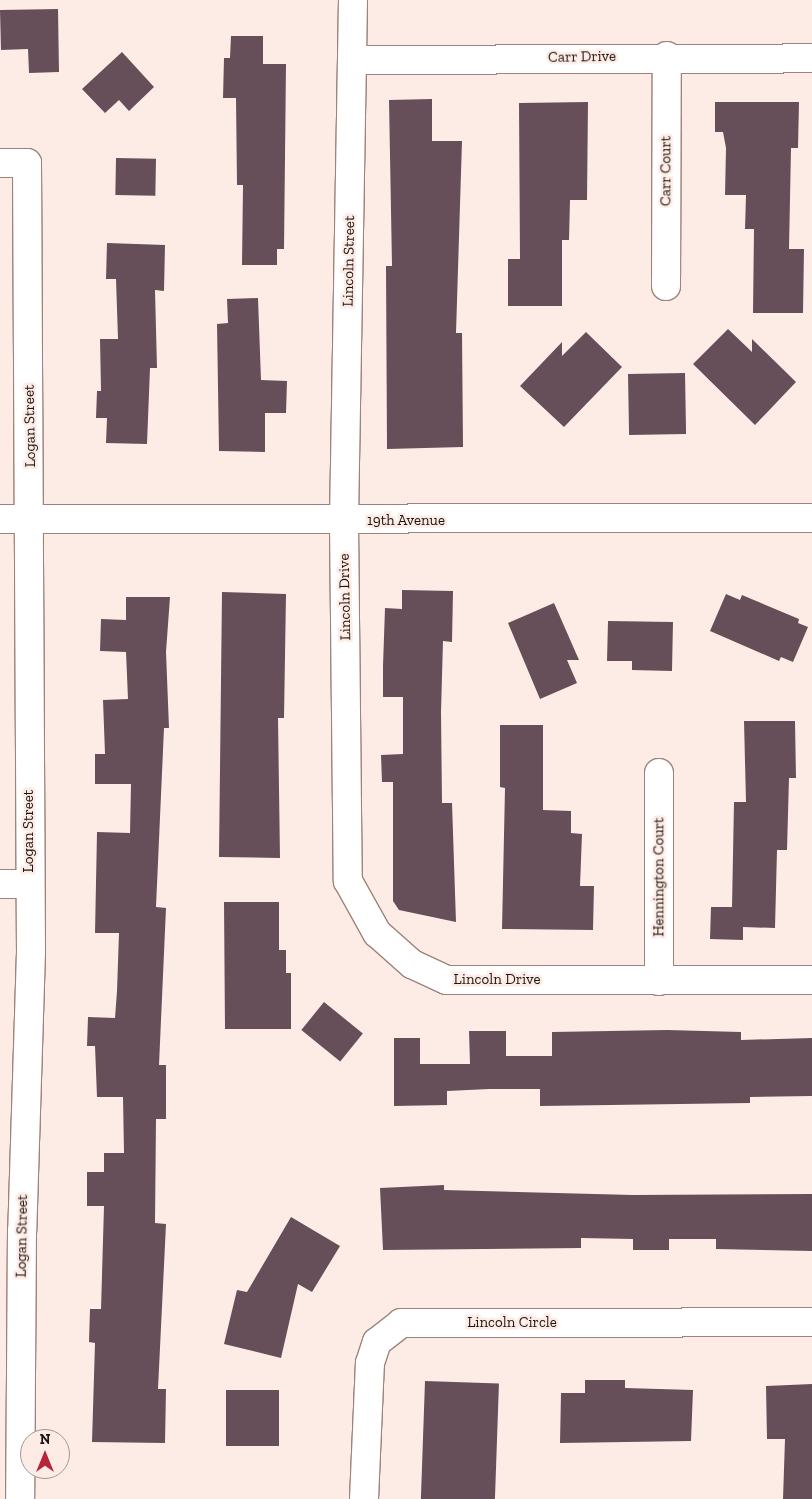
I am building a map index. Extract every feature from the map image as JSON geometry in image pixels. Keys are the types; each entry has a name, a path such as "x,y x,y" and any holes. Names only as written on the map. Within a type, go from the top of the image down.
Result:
{"street":[{"name":"Lincoln Street","path":"344,522 353,0"},
{"name":"Carr Drive","path":"353,60 667,56 812,58"},
{"name":"Carr Court","path":"666,286 667,56"},
{"name":"Logan Street","path":"13,163 31,519 29,884 20,1499"},
{"name":"19th Avenue","path":"0,519 344,522 812,518"},
{"name":"Lincoln Drive","path":"344,522 348,881 371,925 412,964 447,980 812,980"},
{"name":"Hennington Court","path":"658,981 659,773"},
{"path":"0,884 29,884"},
{"name":"Lincoln Circle","path":"364,1499 370,1363 377,1342 401,1323 812,1322"}],"building":[{"path":"58,9 59,72 29,73 28,49 1,50 0,10"},
{"path":"231,36 263,36 263,64 286,64 284,249 277,249 277,265 242,265 243,185 237,185 236,98 223,98 224,58 230,58"},
{"path":"122,52 154,87 129,111 119,100 105,113 82,89"},
{"path":"432,99 432,141 462,141 456,333 462,333 463,447 387,449 386,266 392,266 389,100"},
{"path":"588,102 587,200 570,200 569,240 562,240 562,306 508,306 508,259 520,259 519,103"},
{"path":"715,102 799,102 798,148 791,148 789,249 804,249 803,313 753,313 754,229 745,229 746,195 725,195 726,148 723,132 715,132"},
{"path":"116,158 156,159 155,196 115,195"},
{"path":"107,243 165,245 164,291 155,290 157,368 150,368 147,444 106,443 107,418 96,418 97,391 101,391 100,339 118,339 116,279 106,279"},
{"path":"258,298 261,380 287,381 286,413 265,413 265,452 219,451 217,324 228,323 227,299"},
{"path":"728,329 752,352 752,339 796,382 755,425 693,364"},
{"path":"586,332 622,367 564,427 520,386 562,342 562,356"},
{"path":"685,373 686,434 629,435 628,374"},
{"path":"402,590 453,591 452,642 443,641 441,712 442,803 452,803 456,922 399,910 393,901 393,782 382,782 381,755 403,754 403,697 383,697 383,666 385,608 402,609"},
{"path":"222,592 286,594 284,718 278,718 280,858 219,857"},
{"path":"726,594 740,600 742,595 799,619 798,623 808,627 793,662 781,657 779,661 710,631"},
{"path":"126,597 170,597 166,652 169,728 164,728 156,907 166,908 159,1065 166,1065 166,1119 156,1119 155,1223 166,1224 158,1389 166,1389 165,1443 92,1442 95,1343 89,1342 90,1309 101,1309 104,1206 87,1206 87,1172 104,1172 104,1153 124,1153 123,1097 97,1097 95,1046 87,1046 88,1017 115,1018 117,991 119,933 95,933 97,832 130,833 131,784 95,784 95,754 105,754 103,700 128,699 126,652 100,651 101,619 126,620"},
{"path":"554,603 579,660 567,660 577,683 540,699 508,623"},
{"path":"608,621 673,622 672,671 632,670 632,661 607,661"},
{"path":"744,721 795,721 796,778 789,778 787,850 777,850 775,928 743,927 743,940 710,939 711,907 732,907 734,802 746,802"},
{"path":"500,725 543,725 543,810 571,811 571,833 582,834 580,886 594,886 593,930 502,929 505,788 500,787"},
{"path":"224,902 279,902 279,950 286,950 286,973 291,973 291,1029 225,1029"},
{"path":"324,1002 363,1033 340,1061 301,1030"},
{"path":"667,1030 741,1032 741,1040 812,1038 812,1096 750,1097 750,1103 540,1106 540,1089 489,1089 447,1091 447,1105 394,1106 394,1038 420,1038 420,1064 470,1064 469,1031 506,1031 506,1056 552,1056 552,1032"},
{"path":"444,1185 444,1190 633,1195 812,1194 812,1251 716,1249 716,1239 669,1239 669,1250 633,1250 633,1239 581,1238 581,1248 383,1250 380,1188"},
{"path":"291,1217 340,1246 312,1292 298,1284 281,1358 224,1344 237,1290 247,1292"},
{"path":"585,1380 625,1380 625,1388 693,1390 691,1441 560,1443 561,1393 585,1393"},
{"path":"425,1381 499,1384 495,1499 421,1499"},
{"path":"812,1384 812,1499 783,1499 785,1439 767,1439 766,1386"},
{"path":"226,1390 279,1390 279,1446 226,1446"}]}
